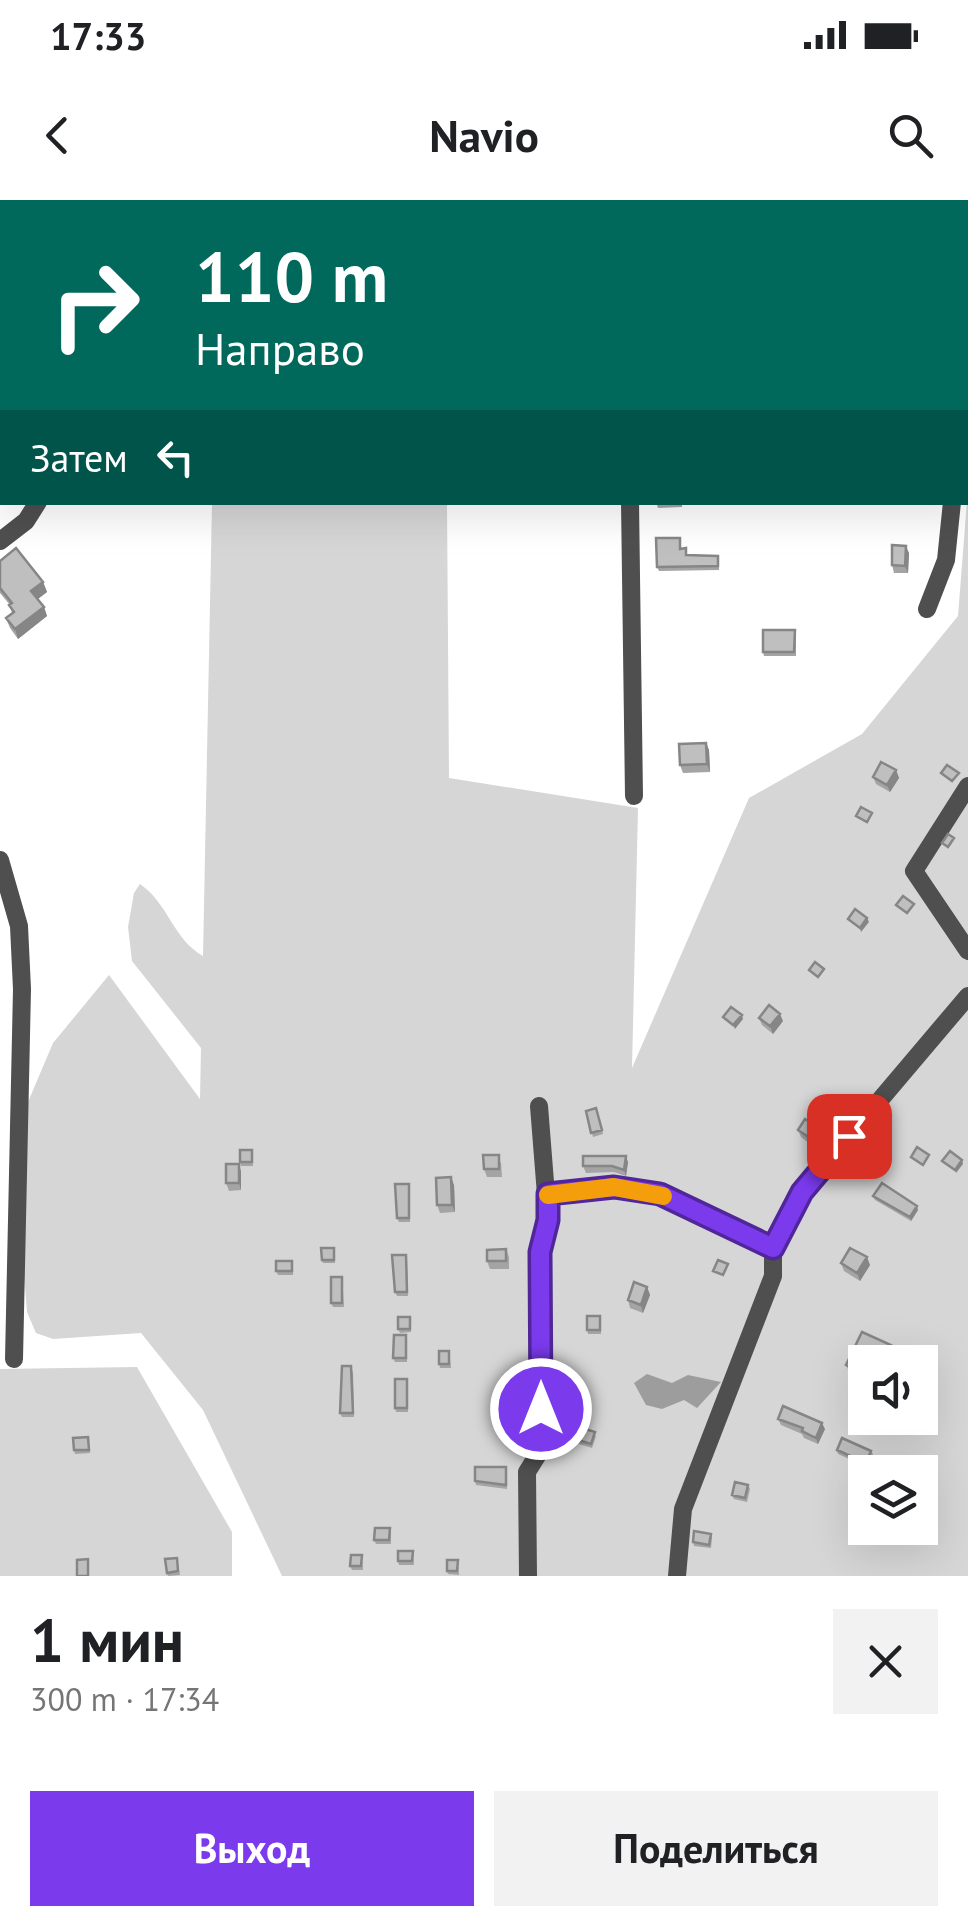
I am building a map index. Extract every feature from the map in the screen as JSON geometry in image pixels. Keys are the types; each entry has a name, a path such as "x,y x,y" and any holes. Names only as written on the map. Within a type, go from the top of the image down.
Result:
{"street":[{"path":"0,542 26,521 36,505"},
{"path":"630,505 634,796"},
{"path":"927,609 946,560 952,505"},
{"path":"968,786 914,871 968,951"},
{"path":"0,860 19,926 21,969 9,1180 14,1359"},
{"path":"0,977 21,969"},
{"path":"677,1576 683,1509 773,1276 773,1248 802,1192 968,996"},
{"path":"528,1576 528,1472 542,1448 540,1252 548,1220 538,1106"},
{"path":"548,1194 614,1187 660,1194 773,1248"}],"shaded area":[{"path":"212,505 447,505 449,778 638,808 632,1068 749,798 862,734 958,616 968,505 968,1576 282,1576 203,1410 141,1333 53,1339 36,1333 27,1312 23,1260 28,1102 53,1043 109,975 200,1099 201,1048 132,961 128,927 134,893 140,884 158,901 184,940 203,956"},
{"path":"137,1367 232,1532 232,1576 0,1576 0,1369"},
{"path":"647,1374 672,1383 688,1375 721,1382 697,1408 684,1400 662,1409 646,1405 634,1383"}],"building":[{"path":"656,538 680,538 680,549 686,548 686,555 718,556 718,566 657,567"},
{"path":"892,545 906,546 905,566 892,565"},
{"path":"16,548 43,582 31,591 44,607 15,629 6,618 14,612 0,588 0,561"},
{"path":"763,630 795,630 794,652 763,652"},
{"path":"706,743 707,764 680,765 679,744"},
{"path":"881,762 896,770 887,785 873,777"},
{"path":"947,765 959,773 952,781 941,773"},
{"path":"861,807 872,813 867,822 856,816"},
{"path":"948,834 954,838 948,847 942,843"},
{"path":"903,896 914,904 907,913 896,905"},
{"path":"855,909 867,918 860,928 848,919"},
{"path":"815,962 824,969 818,977 809,970"},
{"path":"769,1005 780,1014 770,1026 759,1018"},
{"path":"731,1007 742,1015 733,1025 723,1017"},
{"path":"596,1108 602,1130 591,1133 586,1111"},
{"path":"805,1119 820,1129 813,1140 798,1130"},
{"path":"917,1147 929,1155 923,1165 911,1157"},
{"path":"240,1150 252,1150 252,1162 240,1162"},
{"path":"950,1151 962,1160 955,1170 942,1161"},
{"path":"483,1155 499,1155 499,1169 484,1169"},
{"path":"583,1156 626,1156 624,1170 583,1166"},
{"path":"226,1164 239,1164 239,1183 226,1183"},
{"path":"451,1177 452,1205 437,1205 436,1178"},
{"path":"882,1183 917,1206 910,1217 873,1196"},
{"path":"395,1184 409,1184 409,1218 397,1218"},
{"path":"321,1248 334,1248 334,1260 322,1260"},
{"path":"850,1248 867,1257 857,1273 841,1263"},
{"path":"506,1249 506,1261 487,1261 487,1250"},
{"path":"392,1255 406,1255 407,1292 395,1292"},
{"path":"718,1260 728,1264 723,1275 713,1271"},
{"path":"276,1261 292,1261 292,1271 276,1271"},
{"path":"331,1277 342,1277 342,1303 331,1303"},
{"path":"634,1282 647,1287 641,1305 628,1300"},
{"path":"587,1316 600,1316 600,1330 587,1330"},
{"path":"398,1317 410,1317 410,1329 398,1329"},
{"path":"862,1332 891,1345 856,1345"},
{"path":"394,1335 406,1335 406,1358 393,1358"},
{"path":"439,1351 449,1351 449,1364 439,1364"},
{"path":"342,1366 351,1366 353,1413 340,1413"},
{"path":"395,1379 407,1379 407,1408 395,1408"},
{"path":"783,1406 822,1423 816,1438 803,1428 778,1419"},
{"path":"582,1428 595,1432 591,1444 578,1440"},
{"path":"88,1437 89,1450 74,1450 73,1438"},
{"path":"842,1438 871,1451 869,1455 848,1455 837,1450"},
{"path":"475,1467 506,1467 506,1485 475,1481"},
{"path":"735,1482 748,1485 745,1498 732,1495"},
{"path":"375,1528 390,1528 389,1540 374,1540"},
{"path":"694,1531 711,1534 709,1545 693,1542"},
{"path":"398,1551 413,1551 412,1561 398,1561"},
{"path":"351,1555 362,1555 361,1566 350,1566"},
{"path":"177,1558 178,1571 167,1573 165,1559"},
{"path":"88,1559 88,1576 77,1576 77,1560"},
{"path":"447,1560 458,1560 457,1571 447,1571"}],"slow traffic":[{"path":"548,1195 614,1187 663,1196"}],"route":[{"path":"541,1409 540,1252 548,1220 548,1194 614,1187 660,1194 773,1248 802,1192 849,1136"}]}
